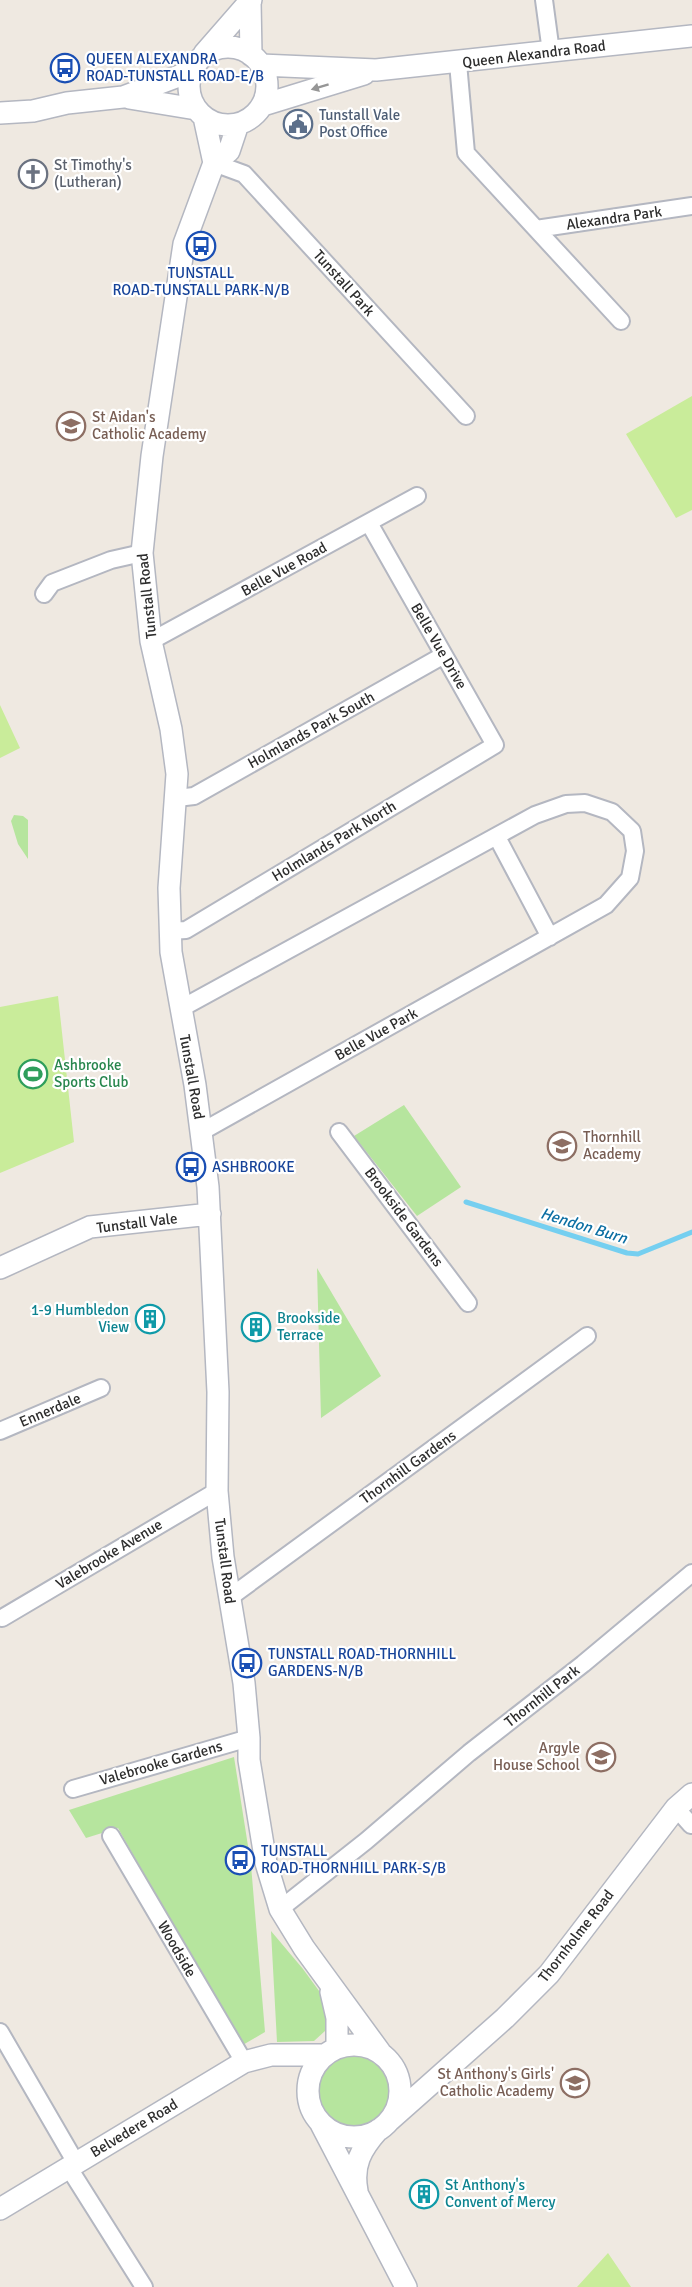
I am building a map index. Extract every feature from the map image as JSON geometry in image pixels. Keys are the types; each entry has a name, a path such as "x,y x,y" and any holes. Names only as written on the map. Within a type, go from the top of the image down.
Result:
{"street":[{"path":"544,0 551,52"},
{"path":"250,1 256,60 266,78 267,92 263,105"},
{"path":"214,164 200,113 190,97 189,82 195,67 250,1"},
{"name":"Queen Alexandra Road","path":"0,113 33,111 67,103 123,97 195,67 207,53 219,48 239,49 256,60 376,70 458,63 692,36"},
{"name":"Alexandra Park","path":"458,63 466,153 621,321"},
{"name":"Queen Alexandra Road","path":"123,97 200,113 213,123 226,126 237,124 254,116 263,105 376,70"},
{"name":"Tunstall Road","path":"237,124 228,151 214,164 184,244 152,456 142,553 151,641 171,729 177,774 169,888 171,952 201,1132 210,1214 218,1392 216,1491 223,1557 244,1683 249,1760 266,1863 280,1909 328,1983 386,2058"},
{"name":"Tunstall Park","path":"214,164 244,174 466,416"},
{"name":"Alexandra Park","path":"536,229 692,206"},
{"name":"Belle Vue Road","path":"151,641 417,496"},
{"name":"Belle Vue Drive","path":"369,522 495,745"},
{"path":"44,594 52,583 111,560 142,553"},
{"name":"Holmlands Park South","path":"177,798 194,796 444,655"},
{"name":"Holmlands Park North","path":"170,932 186,930 495,745"},
{"path":"180,1009 535,815 566,804 585,803 612,812 632,831 635,850 630,878 606,905 550,937 497,837"},
{"name":"Belle Vue Park","path":"201,1132 550,937"},
{"name":"Brookside Gardens","path":"339,1132 468,1303"},
{"name":"Tunstall Vale","path":"0,1268 90,1227 210,1214"},
{"name":"Thornhill Gardens","path":"229,1598 587,1336"},
{"name":"Ennerdale","path":"0,1431 101,1388"},
{"name":"Valebrooke Avenue","path":"2,1618 216,1491"},
{"name":"Thornhill Park","path":"280,1909 366,1841 469,1753 584,1664 692,1573"},
{"name":"Valebrooke Gardens","path":"73,1789 249,1738"},
{"name":"Thornholme Road","path":"384,2125 505,2018 549,1974 676,1808 692,1794"},
{"path":"676,1808 691,1825"},
{"name":"Woodside","path":"111,1836 244,2062"},
{"name":"Tunstall Road","path":"328,1983 337,2018 331,2051"},
{"path":"0,2032 72,2166 144,2287"},
{"path":"308,2091 314,2067 331,2051 352,2044 367,2046 386,2058 399,2079 398,2105 362,2150 356,2167 356,2190 360,2201"},
{"name":"Belvedere Road","path":"2,2203 72,2166 244,2062 271,2055 331,2051"},
{"path":"271,2055 293,2067 299,2074 308,2091 311,2108 321,2123 406,2287"},
{"name":"Thornholme Road","path":"386,2058 398,2068 414,2075 431,2074 448,2068"},
{"path":"321,2123 338,2134 349,2137 359,2137 384,2125"}],"green space":[{"path":"692,396 692,510 676,518 626,434"},
{"path":"0,705 20,748 0,758"},
{"path":"14,815 23,816 28,820 28,859 18,844 11,821"},
{"name":"Ashbrooke Sports Club","path":"58,996 74,1142 0,1173 0,1007"},
{"path":"404,1105 461,1187 417,1216 354,1136"},
{"path":"317,1268 381,1376 321,1418"},
{"path":"234,1757 251,1865 265,2032 241,2046 118,1828 86,1838 69,1810"},
{"path":"271,1931 322,1995 329,2012 325,2031 314,2041 277,2042"},
{"path":"360,2056 379,2066 387,2078 389,2092 387,2106 379,2118 367,2126 346,2128 327,2118 319,2106 317,2085 327,2066 339,2058"},
{"path":"608,2253 631,2287 577,2287"}],"waterway":[{"name":"Hendon Burn","path":"466,1202 627,1253 638,1254 692,1232"}],"place":[{"name":"QUEEN ALEXANDRA ROAD-TUNSTALL ROAD-E/B","path":"65,68"},
{"name":"Tunstall Vale Post Office","path":"298,124"},
{"name":"St Timothy's (Lutheran)","path":"33,174"},
{"name":"TUNSTALL ROAD-TUNSTALL PARK-N/B","path":"201,246"},
{"name":"St Aidan's Catholic Academy","path":"71,426"},
{"name":"Ashbrooke Sports Club","path":"33,1074"},
{"name":"Thornhill Academy","path":"562,1146"},
{"name":"ASHBROOKE","path":"191,1167"},
{"name":"1-9 Humbledon View","path":"150,1319"},
{"name":"Brookside Terrace","path":"256,1327"},
{"name":"TUNSTALL ROAD-THORNHILL GARDENS-N/B","path":"247,1663"},
{"name":"Argyle House School","path":"601,1757"},
{"name":"TUNSTALL ROAD-THORNHILL PARK-S/B","path":"240,1860"},
{"name":"St Anthony's Girls' Catholic Academy","path":"575,2083"},
{"name":"St Anthony's Convent of Mercy","path":"424,2194"}]}
